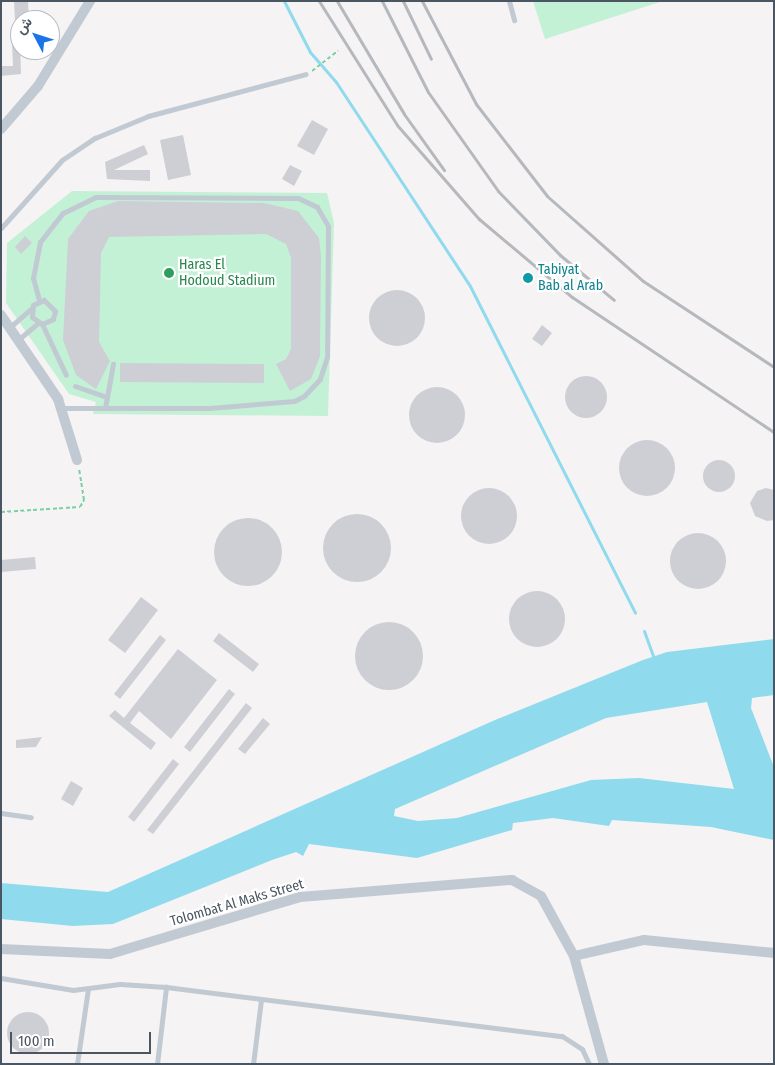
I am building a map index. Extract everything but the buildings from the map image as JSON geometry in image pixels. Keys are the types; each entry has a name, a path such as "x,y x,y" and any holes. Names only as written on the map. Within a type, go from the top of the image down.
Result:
{"street":[{"path":"1,129 43,79 90,1"},
{"path":"1,315 19,339 62,408 77,460"},
{"name":"Tolombat Al Maks Street","path":"1,949 110,954 300,897 512,880 541,896 574,956"},
{"path":"604,1064 574,956 644,940 774,952"}],"lane":[{"path":"509,1 514,20"},
{"path":"1,228 62,160 95,138 148,116 306,74"},
{"path":"40,300 34,278 40,242 63,213 96,197 298,198 324,216 329,236 327,357 313,388 294,401 209,408 62,408"},
{"path":"10,327 40,300"},
{"path":"19,339 40,324 53,319 55,311 51,303 40,300"},
{"path":"31,309 66,375"},
{"path":"105,408 113,364"},
{"path":"75,386 107,397"},
{"path":"1,813 31,817"},
{"path":"1,978 88,989 120,984 166,987 562,1036 582,1049 589,1064"},
{"path":"157,1064 166,987"},
{"path":"77,1064 88,989"},
{"path":"253,1064 261,1000"}],"path":[{"path":"316,69 338,51"},
{"path":"1,512 80,507 84,500 77,460"}],"green space":[{"path":"533,1 663,1 545,39"},
{"name":"Haras El Hodoud Stadium","path":"72,191 327,193 334,223 328,416 93,414 96,402 69,394 6,303 7,243"}],"water":[{"path":"774,639 774,695 752,698 751,708 774,767 774,840 711,827 612,820 609,826 553,818 513,823 512,830 417,858 309,844 303,856 296,852 272,860 113,924 73,926 1,919 1,883 108,892 495,720 667,652","holes":["707,702 734,789 639,778 591,780 457,818 418,821 394,816 395,809 606,718"]}],"waterway":[{"path":"284,1 310,52 336,82 470,286 635,613"},
{"path":"644,631 654,659"}],"railway":[{"path":"319,1 397,125 479,219 572,297 774,432"},
{"path":"337,1 404,114 444,170"},
{"path":"382,1 428,92 498,191 560,255 614,300"},
{"path":"403,1 431,59"},
{"path":"422,1 476,104 547,196 643,281 774,367"}],"place":[{"name":"Haras El Hodoud Stadium","path":"169,273"},
{"name":"Tabiyat Bab al Arab","path":"528,278"}]}
